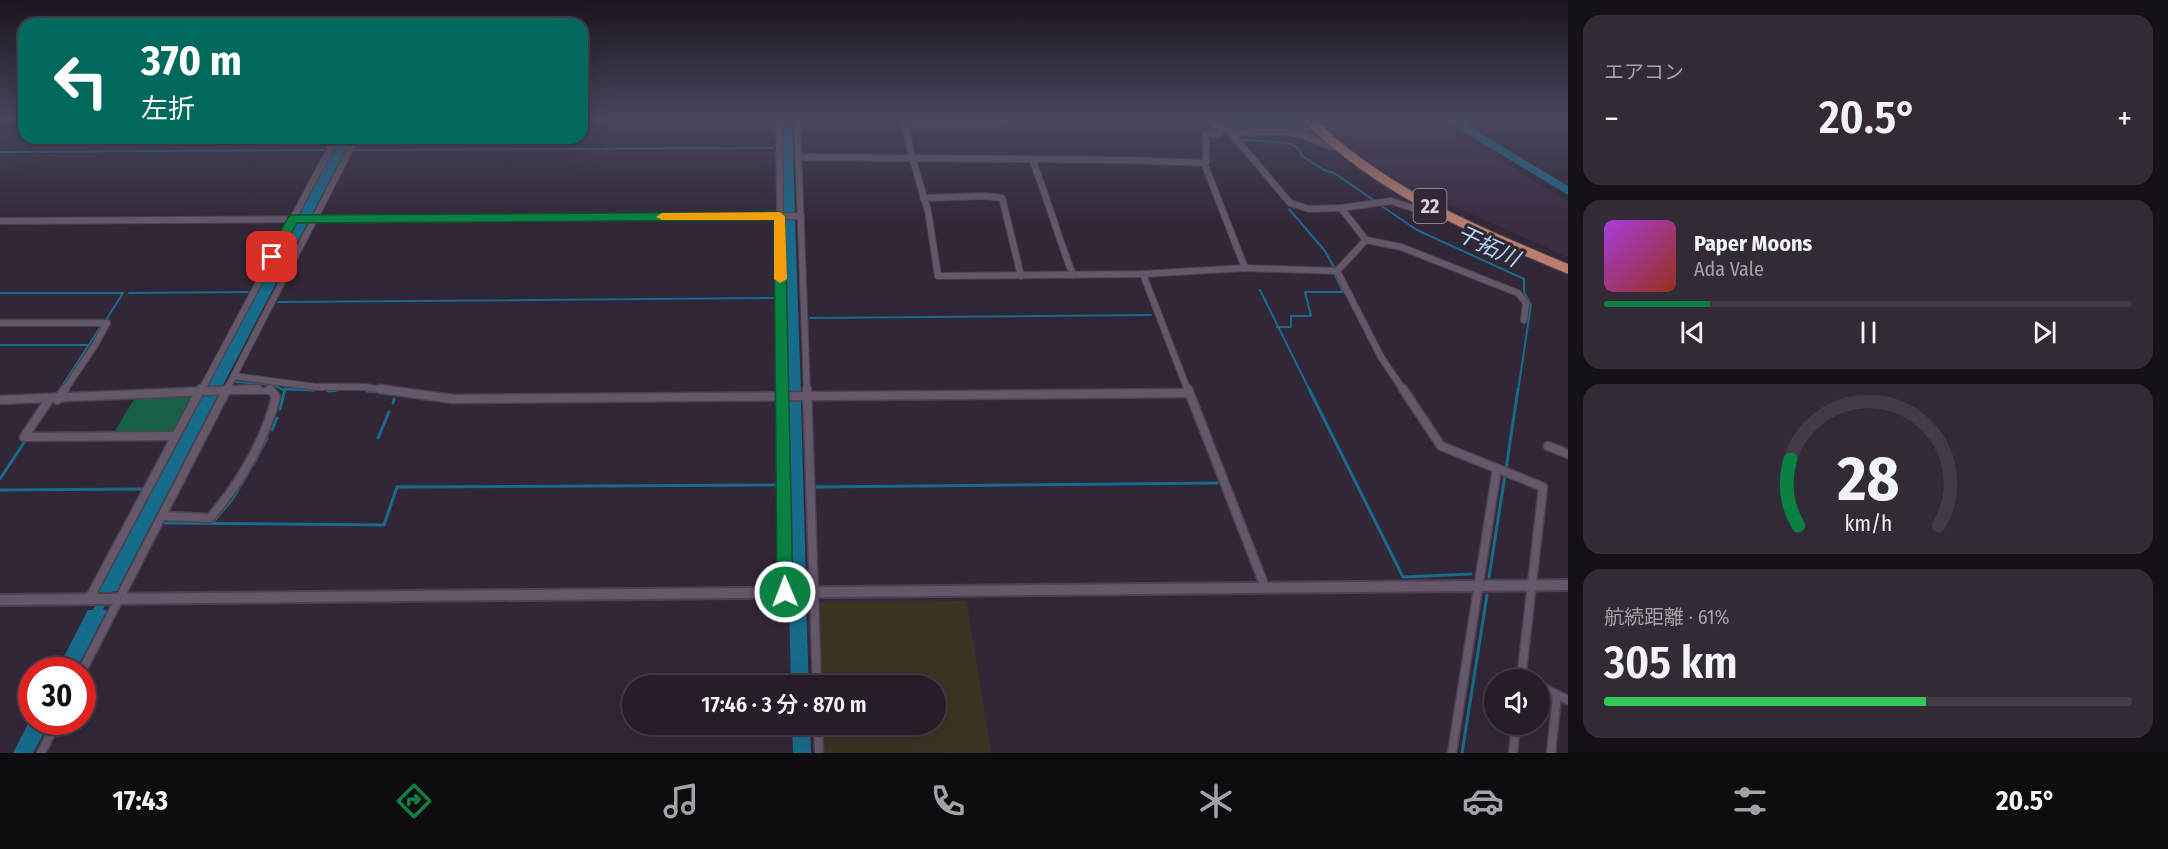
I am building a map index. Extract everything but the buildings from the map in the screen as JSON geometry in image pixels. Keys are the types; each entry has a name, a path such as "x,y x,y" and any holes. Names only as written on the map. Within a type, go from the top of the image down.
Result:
{"main road":[{"name":"22","path":"1347,154 1375,175 1436,210 1568,269"}],"street":[{"path":"90,599 176,436 205,390 300,219 329,154"},
{"path":"89,657 162,516 222,389 234,376 348,154"},
{"path":"781,154 786,216 786,592"},
{"path":"1203,163 1206,162 1206,154"},
{"path":"1249,154 1290,203 1309,209 1341,208 1391,201 1419,210 1436,210"},
{"path":"816,675 811,591 808,396 799,157 1203,163"},
{"path":"912,157 928,211 938,276 1143,274 1245,268 1337,271 1366,240"},
{"path":"1032,159 1047,197 1054,227 1073,275"},
{"path":"1203,163 1245,268"},
{"path":"923,198 985,196 1002,198 1022,276"},
{"path":"1341,208 1366,240 1401,247 1518,293 1526,303 1524,320"},
{"path":"0,221 801,216"},
{"path":"1337,271 1381,357 1442,446 1543,487 1525,669"},
{"path":"1143,274 1265,587"},
{"path":"0,323 107,322 95,345 24,437 176,436"},
{"path":"234,376 316,387 365,387 453,399 1189,393"},
{"path":"0,400 53,400 222,389 270,389 276,398 264,435 226,501 210,518 162,516"},
{"path":"1548,446 1568,454"},
{"path":"1452,753 1478,585 1499,470"},
{"path":"0,600 1568,585"},
{"path":"1550,692 1568,700"},
{"path":"1551,753 1557,695"},
{"path":"41,753 50,735"},
{"path":"818,735 819,753"},
{"path":"1513,753 1515,735"}],"shaded area":[{"path":"1359,154 1491,154 1568,202 1568,257 1408,186"},
{"path":"967,601 991,753 823,753 822,735 946,735 946,675 821,675 818,602"}],"green space":[{"path":"195,395 174,433 113,434 135,398"}],"water":[{"path":"332,154 344,154 311,216 307,216 304,222 308,222 223,385 218,385 215,392 219,393 117,591 112,592 103,610 107,610 83,657 64,657 88,610 93,610 103,592 98,592 204,393 208,393 212,386 208,386 295,222 299,222 302,216 299,216"},
{"path":"782,154 793,154 795,212 791,213 791,219 795,219 801,392 796,394 797,401 801,401 806,583 803,583 803,603 806,604 809,675 791,675 789,604 791,603 791,583 788,583 786,402 790,401 790,394 786,392 783,219 786,219 786,213 783,213"},
{"path":"22,735 43,735 33,753 13,753"},
{"path":"792,735 810,735 811,753 793,753"}],"waterway":[{"name":"干拓川","path":"1301,154 1375,201"},
{"path":"1507,154 1568,191"},
{"name":"干拓川","path":"1380,205 1417,230 1524,279 1524,292 1531,305 1518,391"},
{"path":"1289,209 1325,251 1334,267"},
{"path":"1278,327 1291,327 1291,316 1311,316 1305,292 1343,292 1335,275"},
{"path":"1260,290 1278,327"},
{"path":"129,293 248,292"},
{"path":"0,293 123,293 106,320"},
{"path":"278,302 775,298"},
{"path":"810,318 1151,315"},
{"path":"89,345 101,326"},
{"path":"1278,327 1310,391"},
{"path":"0,345 89,345"},
{"path":"59,391 89,345"},
{"path":"236,382 274,385 285,391"},
{"path":"55,396 60,389"},
{"path":"285,391 314,390 287,389"},
{"name":"干拓川","path":"1506,469 1518,389"},
{"path":"328,391 337,390 332,391"},
{"path":"280,409 285,391"},
{"path":"367,391 378,392"},
{"path":"1310,391 1403,577 1471,574"},
{"path":"393,403 394,399"},
{"path":"378,438 389,412"},
{"path":"272,430 277,418"},
{"path":"253,465 267,438"},
{"path":"0,479 25,441"},
{"path":"212,523 231,501 247,475"},
{"name":"干拓川","path":"1489,577 1505,475"},
{"path":"815,487 1217,483"},
{"path":"165,523 384,525 397,487 777,485"},
{"path":"0,490 141,489"},
{"name":"干拓川","path":"1462,753 1487,595"}],"slow traffic":[{"path":"662,217 780,216 780,279"}],"route":[{"path":"272,257 293,219 780,216 785,592"}]}
